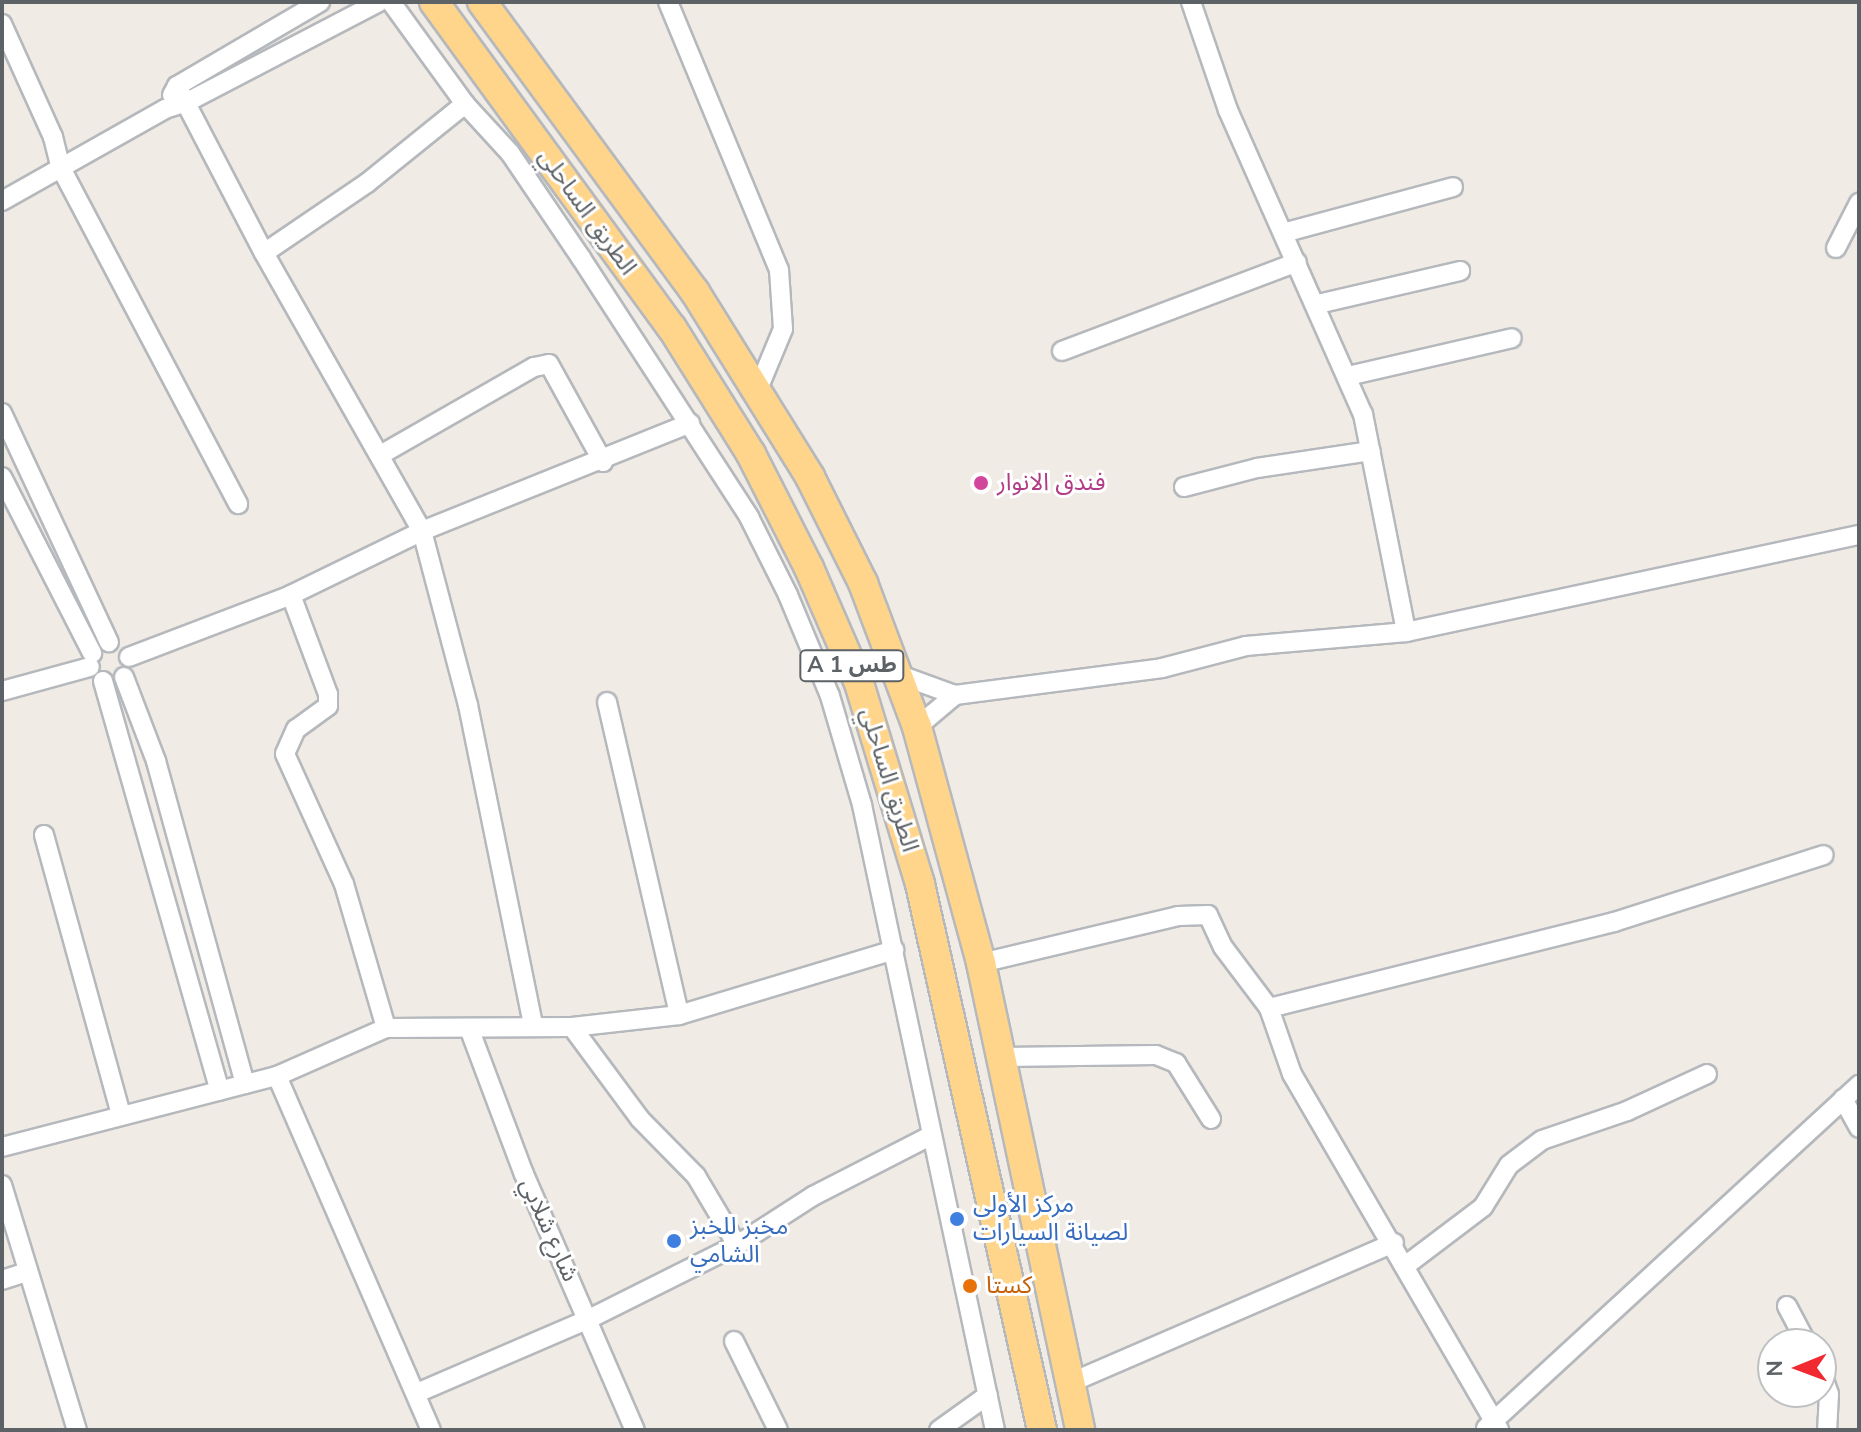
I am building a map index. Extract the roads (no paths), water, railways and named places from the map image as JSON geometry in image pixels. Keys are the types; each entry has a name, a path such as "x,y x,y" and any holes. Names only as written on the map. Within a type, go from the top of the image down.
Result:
{"highway":[{"name":"الطريق الساحلي","path":"434,2 672,328 751,454 809,568 859,683 920,884 1042,1430"},
{"name":"الطريق الساحلي","path":"482,2 560,103 758,389 810,477 863,583 917,727 981,963 1080,1430"}],"street":[{"path":"165,109 177,86 320,2"},
{"path":"2,201 165,109 187,102 379,2"},
{"path":"391,2 465,104 510,153 690,423 762,543 830,696 862,805 995,1430"},
{"path":"668,2 779,270 783,329 758,389"},
{"path":"1191,2 1228,110 1348,376 1371,451 1406,632"},
{"path":"2,24 53,137 61,168 238,504"},
{"path":"177,86 264,253 382,454 422,531 471,720 533,1025"},
{"path":"264,253 367,183 465,104"},
{"path":"1283,233 1453,187"},
{"path":"1836,248 1859,203"},
{"path":"1062,351 1297,262"},
{"path":"1318,304 1460,271"},
{"path":"1348,376 1512,338"},
{"path":"382,454 534,367 549,364 603,462"},
{"path":"2,413 109,642 122,646 129,657 124,677 156,761 245,1084"},
{"path":"129,657 291,595 422,531 603,462 690,423"},
{"path":"1184,487 1257,468 1371,451"},
{"path":"2,477 95,667 220,1091"},
{"path":"897,674 955,695 1162,668 1246,646 1406,632 1859,535"},
{"path":"291,595 328,694 328,706 296,729 285,754 344,884 386,1028"},
{"path":"95,667 109,642"},
{"path":"3,689 95,667 124,677"},
{"path":"917,727 955,695"},
{"path":"607,702 679,1015"},
{"path":"44,835 121,1114"},
{"path":"1269,1008 1614,922 1824,855"},
{"path":"981,963 1197,913 1215,924 1223,947 1269,1008 1292,1074 1394,1243 1492,1427 1859,1085"},
{"path":"2,1147 277,1076 386,1028 572,1027 679,1015 894,950"},
{"path":"572,1027 640,1119 696,1176 737,1245"},
{"name":"شارع شلابي","path":"469,1028 524,1174 635,1430"},
{"path":"1002,1057 1156,1055 1176,1063 1211,1119"},
{"path":"1405,1266 1483,1207 1509,1165 1542,1140 1627,1111 1707,1074"},
{"path":"277,1076 316,1174 417,1393 425,1428"},
{"path":"1843,1099 1859,1128"},
{"path":"417,1393 589,1319 737,1245 813,1196 930,1136"},
{"path":"2,1185 26,1272 77,1430"},
{"path":"1070,1383 1394,1243"},
{"path":"2,1280 26,1272"},
{"path":"1787,1306 1799,1328"},
{"path":"734,1341 778,1430"},
{"path":"939,1430 988,1395"},
{"path":"1827,1430 1828,1408"}],"place":[{"name":"فندق الانوار","path":"981,483"},
{"name":"مركز الأولى لصيانة السيارات","path":"957,1219"},
{"name":"مخبز للخبز الشامي","path":"674,1241"},
{"name":"كستا","path":"970,1286"}]}
